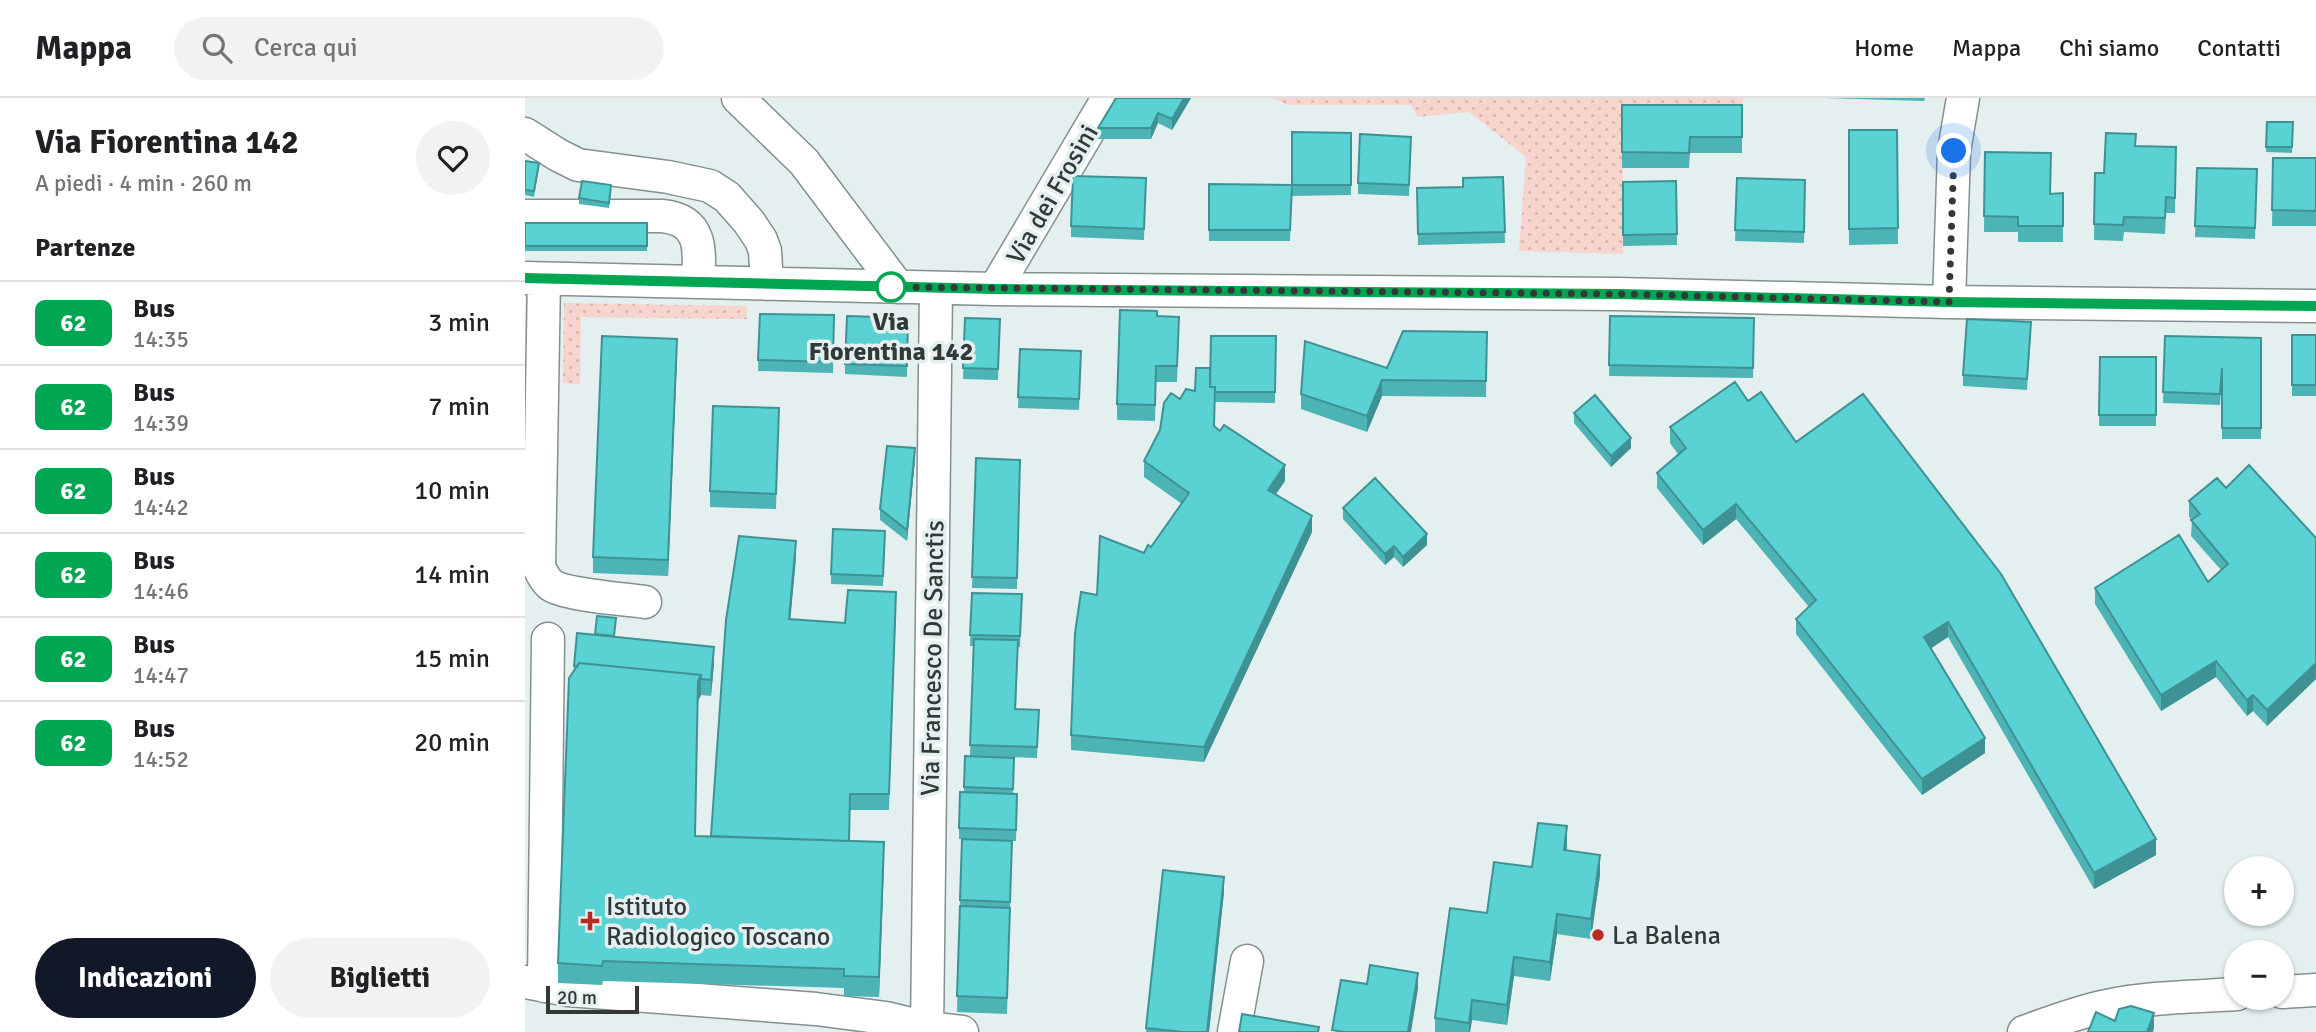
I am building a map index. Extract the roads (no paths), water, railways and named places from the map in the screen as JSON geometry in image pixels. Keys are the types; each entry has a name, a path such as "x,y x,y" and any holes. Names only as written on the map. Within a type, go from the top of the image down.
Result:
{"street":[{"path":"738,98 804,162 898,287"},
{"name":"Via dei Frosini","path":"995,289 1108,98"},
{"path":"1949,302 1954,151 1963,98"},
{"path":"525,134 558,155 579,164 710,186 727,197 761,240 765,251 767,284"},
{"path":"525,216 662,216 676,219 688,226 699,246 698,282"},
{"path":"645,602 554,587 543,576 540,567 535,278 995,289 1619,294 1949,302 2316,306"},
{"name":"Via Francesco De Sanctis","path":"927,1030 936,288"},
{"path":"548,639 535,984 568,990 816,1009 887,1018 927,1030 962,1032"},
{"path":"1234,1032 1247,961"},
{"path":"2294,991 2316,990"},
{"path":"2024,1032 2109,1005 2224,995"}],"place":[{"name":"Via Fiorentina 142","path":"891,287"},
{"name":"Istituto Radiologico Toscano","path":"590,921"},
{"name":"La Balena","path":"1598,935"}]}
